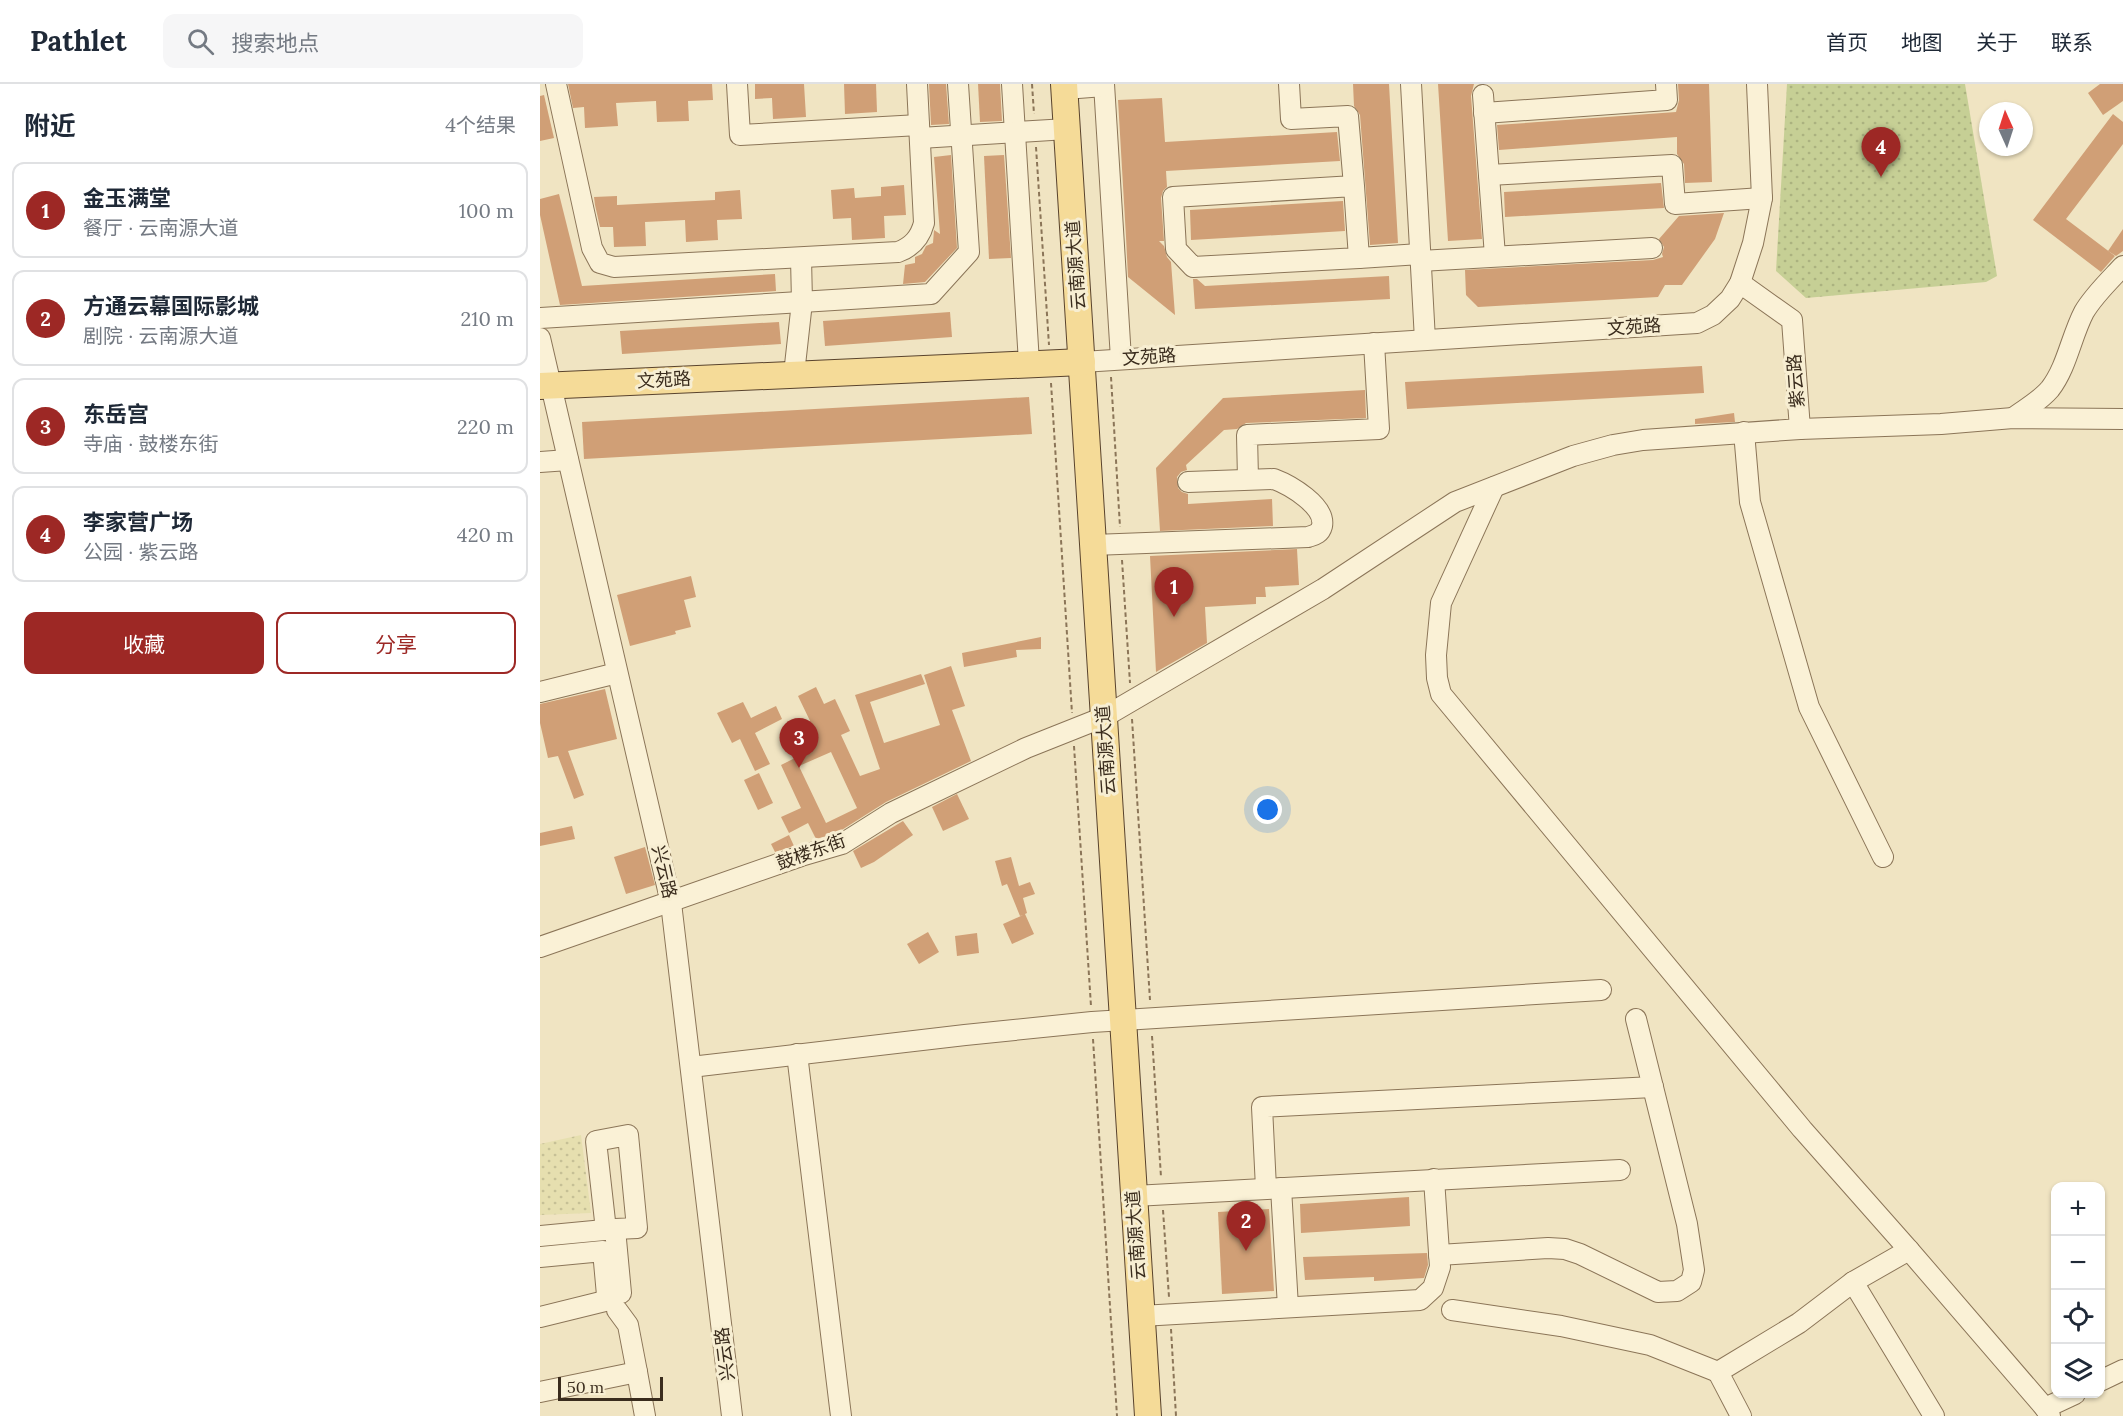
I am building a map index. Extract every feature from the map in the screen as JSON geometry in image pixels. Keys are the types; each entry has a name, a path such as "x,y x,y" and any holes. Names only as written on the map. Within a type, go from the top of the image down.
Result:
{"main road":[{"name":"云南源大道","path":"1065,86 1148,1416"},
{"name":"文苑路","path":"545,386 1082,362"}],"street":[{"path":"556,84 592,248 600,263 614,267 801,258 898,252 907,249 921,234 924,223 917,84"},
{"path":"737,84 740,135 919,132 961,136 1067,129"},
{"path":"540,318 932,294 969,252 958,84"},
{"path":"1012,84 1015,132 1040,363"},
{"path":"1289,84 1291,119 1348,116 1359,258"},
{"path":"1411,84 1425,340"},
{"path":"1495,256 1483,104 1667,100 1666,84"},
{"path":"1740,283 1753,243 1762,198 1757,84"},
{"path":"1065,86 1104,85 1115,359"},
{"path":"1489,175 1672,165 1675,204 1762,198"},
{"path":"1354,186 1173,197 1176,249 1193,267 1359,258 1495,256 1652,248"},
{"path":"794,374 802,302 801,258"},
{"path":"2013,418 2050,388 2065,361 2086,310 2123,266"},
{"name":"文苑路","path":"1082,362 1697,323 1713,315 1730,299 1740,283"},
{"name":"紫云路","path":"1131,701 1323,589 1455,502 1573,456 1613,445 1643,440 1800,429 1792,320 1740,283"},
{"name":"兴云路","path":"540,338 545,386 568,460 671,903 732,1416"},
{"path":"1248,479 1247,435 1379,429 1374,343"},
{"path":"1800,429 1941,424 2013,418 2123,419"},
{"path":"1744,432 1750,502 1809,707 1883,857"},
{"path":"540,462 568,460"},
{"path":"1093,545 1308,537 1318,534 1321,530 1322,519 1318,509 1285,484 1274,479 1188,482"},
{"path":"1494,487 1441,603 1437,655 1437,678 1441,694 1802,1129 2048,1412 2069,1398"},
{"path":"540,692 617,673"},
{"name":"鼓楼东街","path":"540,947 801,856 842,844 891,813 1026,748 1104,717 1131,701"},
{"path":"691,1067 1092,1022 1601,990"},
{"path":"1439,1255 1548,1248 1566,1249 1658,1292 1677,1291 1691,1282 1694,1269 1688,1224 1636,1019"},
{"path":"797,1054 841,1416"},
{"path":"1288,1307 1262,1107 1653,1087"},
{"path":"1134,1196 1620,1170"},
{"path":"1142,1316 1420,1300 1429,1293 1437,1280 1440,1267 1434,1179"},
{"path":"540,1236 610,1230 612,1300"},
{"path":"1718,1372 1799,1323 1853,1282 1909,1250"},
{"path":"540,1257 603,1251 612,1300 628,1325 645,1416"},
{"path":"1853,1282 1934,1416"},
{"path":"540,1317 612,1300"},
{"path":"1452,1310 1561,1326 1650,1345 1718,1372 1741,1416"},
{"path":"2105,1379 2123,1370"},
{"path":"540,1392 637,1372"}],"path":[{"path":"1032,84 1040,363 1073,729 1117,1416"},
{"path":"1115,359 1121,544 1176,1416"}],"shaded area":[{"path":"581,1135 591,1213 540,1215 540,1144"}],"green space":[{"path":"1787,84 1965,84 1997,276 1986,282 1806,298 1776,271"}],"building":[{"path":"568,84 712,84 713,100 688,101 689,121 657,122 656,101 616,103 618,126 585,128 584,107 573,108"},
{"path":"755,84 804,84 806,117 773,119 772,98 755,99"},
{"path":"844,84 876,84 877,112 845,114"},
{"path":"929,84 946,84 949,124 931,125"},
{"path":"978,84 1000,84 1002,121 980,122"},
{"path":"1353,84 1389,84 1398,243 1370,245 1360,115 1354,106"},
{"path":"1438,84 1474,84 1471,96 1482,239 1448,241"},
{"path":"1678,84 1709,84 1712,182 1685,183 1684,164 1677,154 1677,137 1499,150 1497,125 1676,112 1679,100"},
{"path":"2100,84 2123,84 2123,101 2103,115 2088,93"},
{"path":"544,95 554,138 540,141 540,96"},
{"path":"1162,98 1165,142 1337,132 1340,161 1166,171 1167,187 1161,198 1164,241 1159,241 1164,246 1171,262 1175,315 1128,277 1118,100"},
{"path":"2113,114 2123,122 2123,144 2066,219 2115,256 2101,272 2033,220"},
{"path":"951,155 957,248 925,282 903,284 905,265 915,263 915,257 922,254 926,246 933,243 934,230 940,234 934,157"},
{"path":"1004,155 1011,258 989,259 984,156"},
{"path":"1661,183 1664,208 1505,217 1504,192"},
{"path":"904,185 906,215 884,216 885,238 852,240 851,218 833,219 831,190 854,188 855,198 881,196 881,187"},
{"path":"740,190 742,219 717,220 718,240 686,242 685,220 645,222 646,246 614,247 613,227 600,227 594,197 617,196 617,205 715,200 715,192"},
{"path":"559,194 582,286 775,274 776,291 560,305 540,215 540,199"},
{"path":"1343,201 1345,231 1191,240 1190,210"},
{"path":"1724,213 1715,239 1682,285 1665,285 1658,297 1478,307 1466,295 1465,270 1653,260 1663,257 1664,247 1659,239 1679,216"},
{"path":"2123,229 2123,251 2116,256 2108,251"},
{"path":"1389,276 1390,299 1195,309 1193,279 1197,279 1205,286"},
{"path":"950,312 952,337 825,346 823,321"},
{"path":"779,322 781,344 622,354 620,331"},
{"path":"1702,366 1704,393 1407,409 1405,382"},
{"path":"1365,390 1366,418 1246,423 1237,429 1224,430 1186,465 1187,470 1181,472 1177,477 1178,488 1188,494 1188,504 1272,499 1273,526 1160,531 1156,468 1223,398"},
{"path":"1029,397 1032,434 584,459 582,422"},
{"path":"1734,413 1735,422 1695,424 1695,419"},
{"path":"1297,549 1299,585 1265,587 1266,597 1256,597 1256,604 1205,607 1207,643 1156,672 1150,556"},
{"path":"691,576 696,597 684,600 691,627 675,631 676,634 630,646 617,595"},
{"path":"1041,637 1041,649 1016,650 1017,657 964,667 962,653"},
{"path":"951,666 965,706 952,710 971,761 886,802 837,833 816,839 808,823 789,833 781,817 801,808 781,765 795,758 826,823 857,808 831,752 799,766 785,737 812,725 798,696 816,687 824,704 835,699 850,731 841,735 860,776 880,769 855,695 921,674 925,684 870,702 884,743 940,725 924,675"},
{"path":"605,689 617,739 568,751 584,795 574,799 558,756 548,758 540,723 540,704"},
{"path":"743,702 751,718 776,706 782,719 755,733 770,764 755,771 740,739 732,743 717,713"},
{"path":"759,773 773,803 758,810 744,780"},
{"path":"957,794 969,819 943,831 932,807"},
{"path":"903,821 913,835 874,862 861,868 853,851"},
{"path":"572,826 575,839 540,846 540,833"},
{"path":"789,835 794,846 775,852 771,844"},
{"path":"645,847 655,885 626,894 614,857"},
{"path":"1011,857 1019,886 1030,882 1035,894 1023,898 1027,913 1025,914 1034,934 1012,944 1003,924 1023,915 1020,916 1007,884 1002,886 995,861"},
{"path":"928,932 939,952 919,964 907,944"},
{"path":"977,933 979,953 957,956 955,936"},
{"path":"1409,1197 1410,1226 1301,1233 1300,1204"},
{"path":"1269,1209 1274,1291 1222,1294 1218,1212"},
{"path":"1427,1253 1428,1265 1424,1278 1374,1281 1374,1277 1305,1280 1303,1257"}],"place":[{"name":"李家营广场","path":"1881,177"},
{"name":"金玉满堂","path":"1174,617"},
{"name":"东岳宫","path":"799,768"},
{"name":"方通云幕国际影城","path":"1246,1251"}]}
